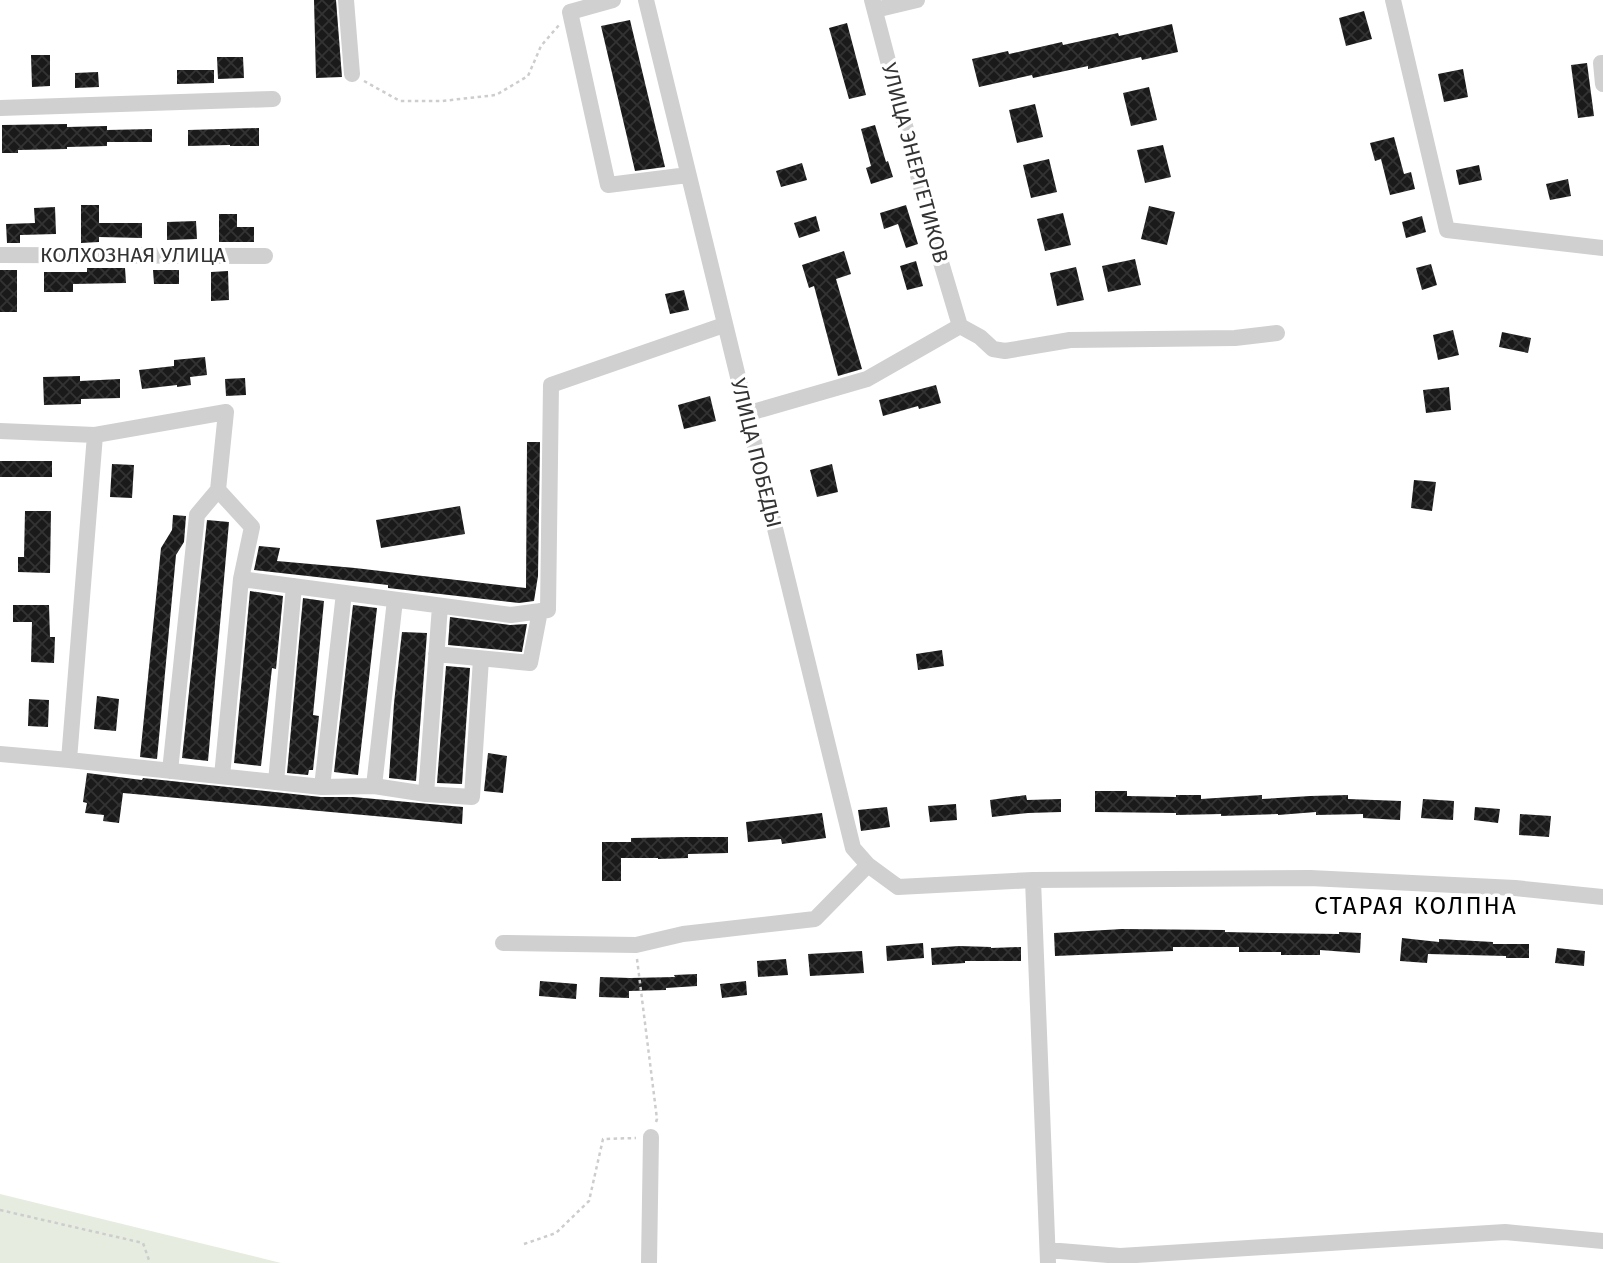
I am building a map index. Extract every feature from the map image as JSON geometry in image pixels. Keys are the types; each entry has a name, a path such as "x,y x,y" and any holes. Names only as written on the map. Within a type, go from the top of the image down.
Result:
{"street":[{"path":"346,0 352,74"},
{"path":"612,0 570,12 608,185 688,176"},
{"name":"УЛИЦА ПОБЕДЫ","path":"646,0 853,848 868,865 898,887 1033,880"},
{"path":"874,5 917,0"},
{"path":"1393,0 1447,230 1603,248"},
{"name":"УЛИЦА ЭНЕРГЕТИКОВ","path":"874,5 960,326"},
{"path":"1603,63 1603,84"},
{"path":"0,107 274,99"},
{"name":"КОЛХОЗНАЯ УЛИЦА","path":"0,255 265,256"},
{"path":"241,579 511,615 548,610 551,385 724,325"},
{"path":"746,414 867,379 960,326 980,337 993,349 1005,351 1070,340 1235,338 1277,333"},
{"path":"0,431 95,435 226,412 218,491 197,515 170,771"},
{"path":"69,760 95,435"},
{"path":"218,491 252,527 241,579 222,776"},
{"path":"276,782 294,586"},
{"path":"322,787 344,593"},
{"path":"374,786 395,600"},
{"path":"426,794 440,606"},
{"path":"436,654 530,663 540,611"},
{"path":"0,754 322,787 374,786 426,794 472,797 481,659"},
{"path":"503,943 635,945 683,934 815,919 868,865"},
{"path":"1603,897 1515,888 1310,878 1033,880 1048,1256 1120,1256 1505,1232 1603,1241"},
{"path":"649,1263 651,1137"}],"path":[{"path":"352,74 400,102 496,95 528,76 541,46 570,12"},
{"path":"524,1244 556,1233 589,1201 603,1139 651,1137 657,1119 635,945"},
{"path":"0,1210 143,1243 150,1263"}],"shaded area":[{"path":"0,1194 281,1263 0,1263"}],"building":[{"path":"314,0 336,0 342,77 316,78"},
{"path":"1364,11 1372,39 1346,46 1339,18"},
{"path":"630,20 665,167 635,171 601,26"},
{"path":"847,23 866,95 849,99 829,28"},
{"path":"1172,24 1178,52 1142,60 1141,57 1033,78 1032,75 979,87 972,59 1062,42 1063,45 1118,33 1119,36"},
{"path":"31,55 50,55 50,86 32,87"},
{"path":"217,57 243,57 244,78 218,79"},
{"path":"1587,63 1594,116 1578,118 1571,65"},
{"path":"1463,69 1468,97 1444,102 1438,74"},
{"path":"177,70 214,70 214,83 177,84"},
{"path":"98,72 99,87 75,88 75,73"},
{"path":"1149,87 1157,120 1131,126 1123,93"},
{"path":"1035,104 1043,137 1017,143 1009,110"},
{"path":"67,124 67,127 107,126 107,130 152,129 152,142 107,142 107,146 2,153 2,125"},
{"path":"875,125 893,177 871,184 866,168 871,166 861,129"},
{"path":"259,128 259,146 188,146 188,130"},
{"path":"1394,137 1404,174 1411,172 1415,189 1390,195 1381,159 1375,161 1370,143"},
{"path":"1163,145 1171,177 1145,183 1137,150"},
{"path":"1049,159 1057,192 1031,198 1023,165"},
{"path":"802,163 807,180 781,187 776,171"},
{"path":"1479,165 1482,180 1459,185 1456,170"},
{"path":"1568,179 1571,196 1550,200 1546,184"},
{"path":"81,205 99,205 99,223 142,223 142,238 99,237 99,242 81,243"},
{"path":"906,205 918,244 906,248 898,224 884,229 880,213"},
{"path":"1149,206 1175,212 1167,245 1141,239"},
{"path":"55,207 56,234 20,235 20,243 7,243 6,224 35,223 34,208"},
{"path":"1063,213 1071,245 1045,251 1037,219"},
{"path":"219,214 237,214 237,227 254,227 254,242 219,242"},
{"path":"816,216 820,231 799,238 794,223"},
{"path":"1422,216 1426,232 1406,238 1402,222"},
{"path":"196,221 197,239 167,240 167,222"},
{"path":"844,251 851,274 836,279 862,369 838,376 814,286 809,288 802,265"},
{"path":"1135,259 1141,285 1108,292 1102,266"},
{"path":"916,261 923,286 907,290 900,266"},
{"path":"1431,264 1437,285 1422,290 1416,268"},
{"path":"1076,267 1084,300 1057,306 1050,273"},
{"path":"87,268 125,268 126,283 73,284 73,292 44,292 44,272 87,272"},
{"path":"0,270 17,270 17,312 0,312"},
{"path":"153,270 179,270 179,284 154,284"},
{"path":"228,271 229,300 211,301 211,272"},
{"path":"684,290 689,310 670,314 665,294"},
{"path":"1453,330 1459,355 1438,360 1433,335"},
{"path":"1502,332 1531,338 1528,353 1499,347"},
{"path":"205,357 207,375 190,377 191,385 142,389 139,370 174,366 174,360"},
{"path":"80,376 80,381 120,379 120,398 81,399 81,404 44,405 43,377"},
{"path":"245,378 246,395 226,396 225,379"},
{"path":"936,385 941,403 919,409 918,406 883,416 879,400"},
{"path":"1449,387 1451,410 1426,413 1423,390"},
{"path":"710,396 716,421 684,429 678,405"},
{"path":"527,442 540,442 538,576 534,601 519,603 254,570 259,546 280,548 277,561 526,588"},
{"path":"0,461 52,461 52,477 0,477"},
{"path":"112,464 134,465 132,498 110,497"},
{"path":"832,464 838,492 817,497 810,470"},
{"path":"1414,480 1436,482 1432,511 1411,508"},
{"path":"460,506 465,534 381,548 376,520"},
{"path":"25,511 51,511 50,573 18,572 18,557 24,557"},
{"path":"173,515 186,516 184,542 176,555 157,759 140,757 161,548 172,530"},
{"path":"207,520 229,522 208,761 182,758"},
{"path":"250,591 283,596 276,669 272,668 261,766 234,763"},
{"path":"303,598 324,601 313,715 319,716 313,770 309,770 308,775 287,773"},
{"path":"13,605 49,605 50,637 55,637 54,663 31,662 32,622 13,622"},
{"path":"353,605 377,608 358,775 334,772"},
{"path":"450,617 510,625 527,624 522,652 448,645"},
{"path":"402,632 427,633 416,781 389,778"},
{"path":"942,650 944,666 918,670 916,654"},
{"path":"446,666 470,668 462,784 437,783"},
{"path":"97,696 119,699 116,731 94,729"},
{"path":"29,699 49,700 48,727 28,726"},
{"path":"488,753 507,756 503,793 484,791"},
{"path":"87,773 321,797 353,797 463,807 462,824 123,793 119,823 103,821 104,815 85,813 87,803 83,802"},
{"path":"1095,791 1127,791 1127,796 1201,795 1201,799 1262,795 1262,799 1348,795 1348,799 1401,801 1400,820 1363,818 1363,814 1316,815 1316,812 1221,816 1095,812"},
{"path":"1026,795 1027,800 1061,799 1061,812 992,817 990,800"},
{"path":"1423,799 1454,801 1453,820 1421,818"},
{"path":"956,804 957,820 930,822 928,806"},
{"path":"887,807 890,827 861,831 858,810"},
{"path":"1475,807 1500,809 1498,823 1474,820"},
{"path":"822,813 826,838 782,844 781,839 748,842 746,822"},
{"path":"1520,814 1551,816 1549,837 1519,835"},
{"path":"728,837 728,853 688,854 688,858 621,858 621,881 602,881 602,842 631,842 631,838"},
{"path":"1122,929 1361,933 1360,953 1320,950 1320,955 1281,955 1281,952 1239,952 1239,947 1173,947 1173,951 1055,956 1054,933"},
{"path":"1402,938 1439,942 1439,939 1529,944 1529,958 1428,954 1427,963 1400,961"},
{"path":"923,943 924,958 887,961 886,946"},
{"path":"1021,947 1021,961 965,961 932,965 931,948"},
{"path":"1557,948 1585,951 1584,966 1555,963"},
{"path":"862,951 864,973 810,976 808,954"},
{"path":"786,959 788,975 758,977 757,961"},
{"path":"697,974 697,986 629,991 629,998 599,997 600,977 675,977 674,975"},
{"path":"540,981 577,984 576,999 539,996"},
{"path":"746,981 747,995 722,998 720,984"}],"district":[{"name":"СТАРАЯ КОЛПНА","path":"1416,906"}]}
